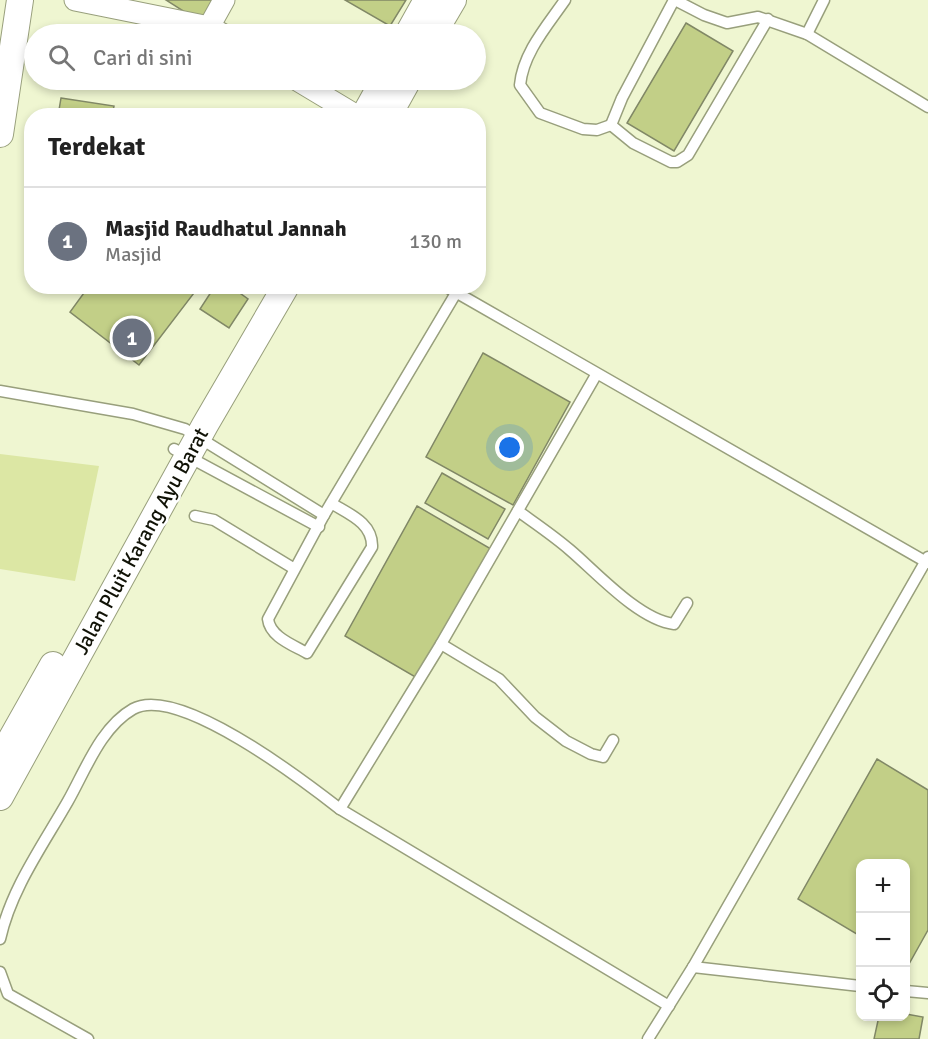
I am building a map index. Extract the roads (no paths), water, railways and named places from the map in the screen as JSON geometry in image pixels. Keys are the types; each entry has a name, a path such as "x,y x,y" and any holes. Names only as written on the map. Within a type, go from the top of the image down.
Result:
{"street":[{"path":"0,134 20,0"},
{"path":"75,0 183,24"},
{"path":"217,24 224,0"},
{"path":"414,24 427,0"},
{"path":"439,24 453,0"},
{"path":"314,90 344,108"},
{"path":"368,108 378,90"},
{"path":"392,108 402,90"},
{"name":"Jalan Pluit Karang Ayu Barat","path":"0,797 262,294"},
{"name":"Jalan Pluit Karang Ayu Barat","path":"0,759 186,443 281,294"}],"lane":[{"path":"565,0 539,37 522,69 520,86 540,113 583,129 597,130 611,125 622,98 674,0 704,15 727,23 742,22 749,18 768,19 807,34 928,107"},
{"path":"807,34 824,0"},
{"path":"611,125 643,149 671,162 681,161 688,155 768,19"},
{"path":"331,502 365,525 372,536 372,547 307,652 285,641 268,623 293,568 331,502 455,294"},
{"path":"458,294 596,375 927,560 693,967 648,1039"},
{"path":"340,809 441,644 596,375"},
{"path":"0,391 133,414 324,515"},
{"path":"186,443 319,526"},
{"path":"518,511 570,549 626,598 652,615 674,624 687,603"},
{"path":"195,516 214,520 293,568"},
{"path":"441,644 499,679 535,717 566,741 591,754 603,757 613,740"},
{"path":"0,939 4,919 19,886 109,729 134,708 152,705 174,709 219,726 309,785 340,809 669,1006"},
{"path":"693,967 856,985"},
{"path":"0,972 8,994 88,1039"},
{"path":"910,991 928,993"}],"place":[{"name":"Masjid Raudhatul Jannah","path":"132,338"}]}
